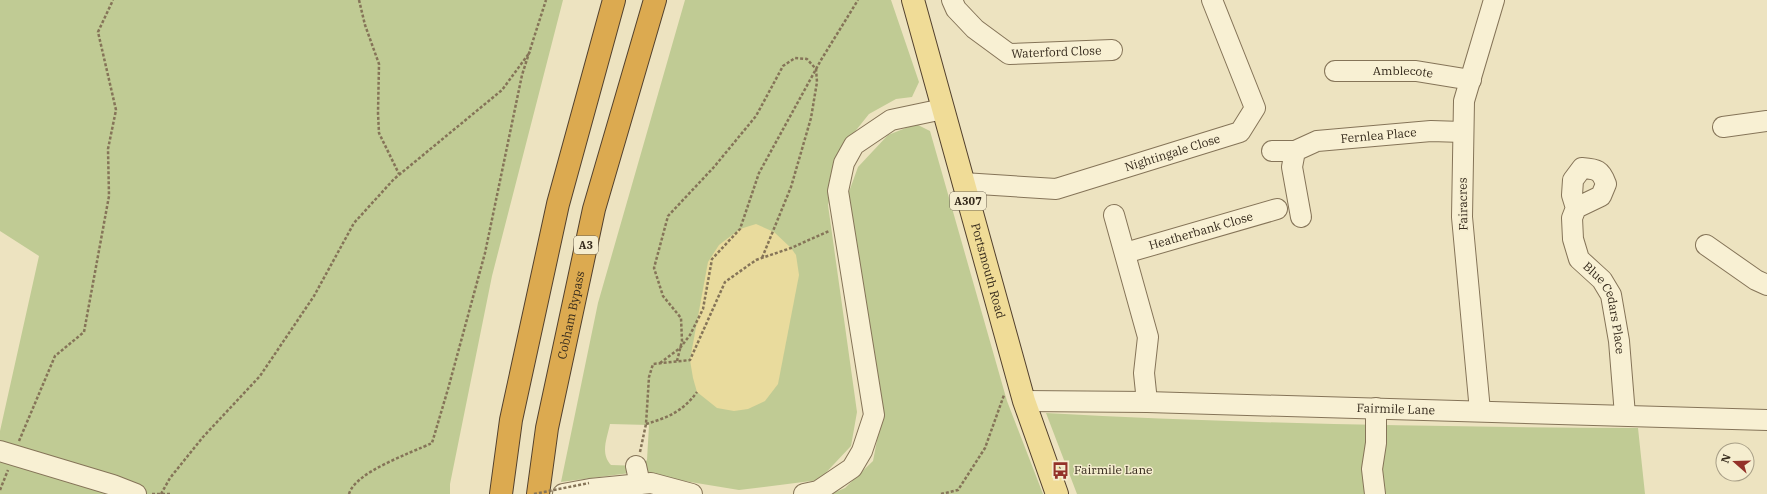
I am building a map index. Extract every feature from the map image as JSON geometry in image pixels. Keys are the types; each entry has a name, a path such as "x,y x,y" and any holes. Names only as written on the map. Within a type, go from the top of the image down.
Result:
{"highway":[{"path":"501,494 511,420 558,204 614,0"},
{"name":"Cobham Bypass","path":"538,494 547,428 594,209 655,0"}],"main road":[{"name":"Portsmouth Road","path":"913,0 1024,401 1057,494"}],"street":[{"name":"Waterford Close","path":"952,0 956,9 975,29 1009,54 1112,50"},
{"name":"Nightingale Close","path":"963,182 1056,189 1240,132 1255,108 1212,0"},
{"name":"Fairacres","path":"1480,411 1462,218 1464,101 1494,0"},
{"name":"Amblecote","path":"1335,71 1416,71 1471,80"},
{"path":"804,494 818,491 852,468 862,451 874,415 838,190 844,162 854,145 891,120 943,109"},
{"path":"1723,127 1767,121"},
{"name":"Fernlea Place","path":"1272,151 1295,151 1317,141 1431,131 1463,132"},
{"path":"1295,151 1292,167 1300,217"},
{"name":"Blue Cedars Place","path":"1576,208 1572,218 1573,239 1579,259 1602,280 1611,295 1619,341 1625,415"},
{"name":"Heatherbank Close","path":"1126,253 1277,209"},
{"path":"1114,215 1126,253 1148,337 1144,374 1147,402"},
{"path":"1706,244 1761,283"},
{"name":"Fairmile Lane","path":"1024,401 1147,402 1767,420"},
{"path":"1375,494 1372,468 1376,443 1376,408"},
{"path":"7,453 113,485 136,494"},
{"path":"563,494 638,475 651,483 692,494"}],"path":[{"path":"0,490 7,453 55,356 84,332 109,196 108,149 116,110 98,32 113,0"},
{"path":"359,0 365,25 379,64 379,133 399,174"},
{"path":"349,494 350,489 367,473 432,443 485,254 522,74 546,0"},
{"path":"660,363 680,348 690,335 703,309 712,259 740,229 759,173 816,69 858,0"},
{"path":"160,494 170,478 203,437 260,376 314,296 354,223 399,174 502,90 530,52"},
{"path":"677,361 682,341 681,318 663,296 654,268 668,216 714,167 756,116 783,66 796,58 807,59 816,69 817,82 812,118 791,187 762,258"},
{"path":"638,475 646,424 649,377 653,364 690,360 725,282 756,260 791,248 831,231"},
{"path":"941,494 958,490 985,448 1005,391"},
{"path":"646,424 670,417 690,401 697,392"},
{"path":"534,494 590,486"}],"green space":[{"path":"0,0 563,0 492,276 450,484 450,494 0,494 0,431 39,256 0,231"},
{"path":"685,0 891,0 919,82 912,97 896,99 869,114 841,149 828,205 857,412 851,446 819,480 739,490 678,480 645,471 561,482 598,303","holes":["610,424 649,425 647,460 642,466 611,465 605,451"]},
{"path":"916,124 930,131 1007,401 1043,494 831,494 845,488 873,461 882,414 846,200 858,167 888,135"},
{"path":"1046,413 1194,420 1342,424 1638,428 1645,494 1077,494"}],"sand":[{"path":"756,224 774,232 791,248 796,255 799,275 778,384 765,401 748,409 734,411 717,408 697,392 690,360 708,262 719,245 740,229"}],"place":[{"name":"Fairmile Lane","path":"1061,470"}]}
